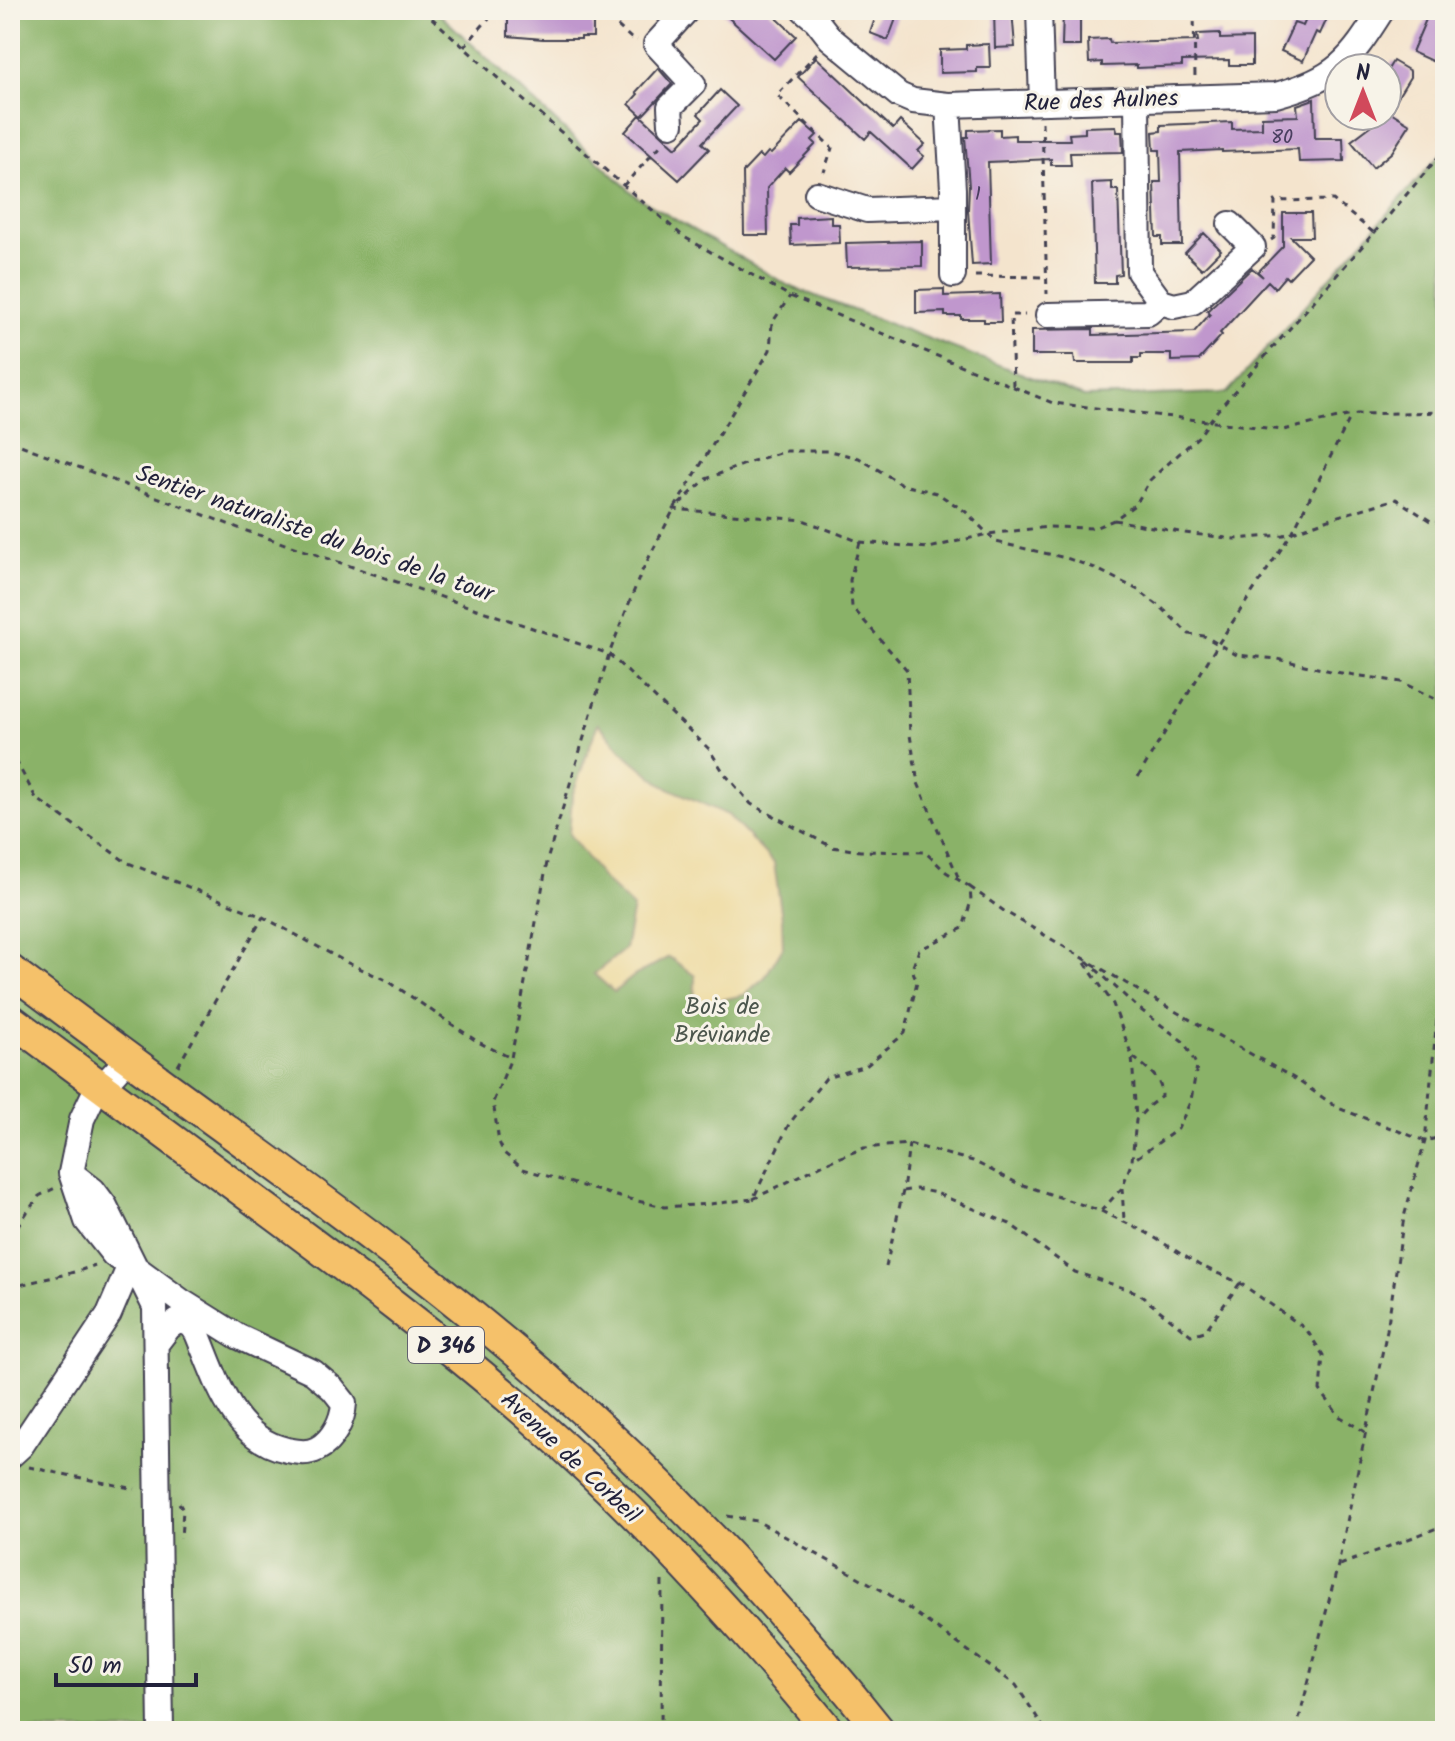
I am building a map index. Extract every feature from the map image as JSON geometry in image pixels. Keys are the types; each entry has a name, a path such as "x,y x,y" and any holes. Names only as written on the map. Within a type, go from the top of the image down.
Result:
{"main road":[{"name":"D 346","path":"10,970 409,1265 544,1376 625,1451 748,1577 880,1731"},
{"name":"Avenue de Corbeil","path":"10,1019 360,1277 535,1420 666,1546 829,1731"}],"street":[{"path":"671,124 670,107 693,84 656,44 687,10"},
{"path":"1039,10 1042,102"},
{"name":"Rue des Aulnes","path":"819,20 899,95 928,104 948,105 1276,95 1303,88 1341,65 1356,50 1382,10"},
{"path":"1137,100 1139,272 1161,302 1174,306 1193,302 1253,247 1230,224"},
{"path":"948,105 953,275"},
{"path":"817,194 867,210 953,207"},
{"path":"1048,315 1148,313 1161,302"},
{"path":"128,1058 101,1086 82,1119 72,1177 93,1190 105,1206 127,1263 155,1307 161,1731"},
{"path":"127,1263 237,1336 313,1372 344,1403 343,1418 321,1447 307,1453 284,1450 263,1442 225,1401 191,1324 178,1321 156,1344"},
{"path":"10,1456 21,1446 109,1314 127,1263"}],"path":[{"path":"423,10 684,237 790,296 1053,403 1283,430 1352,415 1445,412"},
{"path":"464,47 496,10"},
{"path":"600,10 631,38 656,44"},
{"path":"1194,10 1195,98"},
{"path":"817,194 832,148 777,95 819,20"},
{"path":"1014,387 1011,315 1048,315 1042,102"},
{"path":"623,186 669,136 671,124"},
{"path":"674,509 803,520 860,542 929,548 988,534 1048,527 1094,528 1114,520 1136,504 1150,480 1199,436 1445,149"},
{"path":"1253,247 1274,238 1275,201 1333,200 1374,233"},
{"path":"953,275 1047,277"},
{"path":"790,296 772,323 770,350 674,509 641,573 609,654 548,857 511,1058 493,1102 499,1142 504,1153 523,1169 664,1207 753,1199 864,1148 909,1144 973,1161 1017,1183 1101,1211 1147,1233 1199,1265 1240,1283 1306,1329 1323,1355 1320,1390 1339,1416 1365,1432"},
{"path":"1138,777 1218,644 1293,531 1352,415"},
{"name":"Sentier naturaliste du bois de la tour","path":"10,441 241,529 609,654 709,749 724,773 751,804 832,847 860,851 925,852 946,872 1004,911 1081,956"},
{"path":"674,509 706,479 786,451 830,451 859,458 903,485 937,493 966,512 996,542 1066,558 1095,568 1138,590 1189,634 1204,636 1237,655 1278,659 1401,682 1445,704"},
{"path":"1114,520 1235,539 1284,535 1396,499 1432,522 1445,522"},
{"path":"860,542 850,580 852,607 907,670 910,735 918,783 959,880"},
{"path":"10,750 36,798 126,862 263,917 388,981 478,1042 511,1058"},
{"path":"753,1199 789,1124 826,1078 866,1066 905,1033 917,982 912,969 919,950 963,928 971,901 970,887"},
{"path":"166,1086 263,917"},
{"path":"1081,956 1113,1004 1132,1056 1136,1120 1132,1161 1122,1188 1101,1211"},
{"path":"1081,956 1297,1080 1338,1108 1425,1141 1445,1136"},
{"path":"1081,956 1137,1007 1184,1042 1197,1066 1191,1100 1178,1129 1132,1161"},
{"path":"1296,1731 1338,1565 1387,1330 1404,1217 1425,1141 1440,988 1445,970"},
{"path":"1132,1056 1162,1085 1162,1096 1136,1120"},
{"path":"886,1267 903,1191 909,1144"},
{"path":"10,1236 39,1196 72,1177"},
{"path":"1122,1188 1124,1222"},
{"path":"903,1191 916,1189 936,1193 1010,1224 1075,1272 1136,1292 1191,1335 1205,1331 1240,1283"},
{"path":"10,1288 127,1263"},
{"path":"727,1516 757,1521 887,1593 1016,1685 1046,1731"},
{"path":"1338,1565 1445,1525"},
{"path":"661,1731 662,1576"}],"green space":[{"name":"Bois de Bréviande","path":"10,10 435,10 637,197 789,286 1084,397 1227,393 1445,149 1445,1731 10,1731"}],"sand":[{"path":"598,723 623,752 664,786 728,815 774,863 783,947 765,977 744,995 694,1006 695,976 669,957 634,976 614,992 594,974 625,949 633,907 604,880 569,834 572,796"}],"building":[{"path":"520,10 581,10 581,14 593,14 593,37 543,39 508,36 508,12 520,13"},
{"path":"720,10 768,10 796,36 774,59"},
{"path":"878,10 897,16 888,40 870,33"},
{"path":"994,10 1012,10 1015,47 995,48"},
{"path":"1063,10 1080,10 1080,46 1062,46"},
{"path":"1310,10 1331,10 1320,34 1316,32 1303,61 1281,51 1294,23 1303,26"},
{"path":"1430,10 1445,10 1445,41 1436,63 1412,52"},
{"path":"1220,33 1220,39 1252,38 1252,65 1229,65 1229,60 1182,61 1182,66 1137,68 1137,65 1102,66 1102,62 1089,63 1088,40 1109,39 1110,43 1198,41 1197,34"},
{"path":"989,44 990,68 977,68 977,72 940,73 940,50"},
{"path":"816,57 893,129 900,121 925,144 918,151 924,156 912,169 871,132 865,139 798,77"},
{"path":"1403,67 1410,71 1403,88"},
{"path":"658,68 672,84 642,116 629,104"},
{"path":"720,90 737,106 702,143 709,149 679,180 625,132 640,115 676,148 703,119 698,114"},
{"path":"1314,99 1315,138 1343,138 1344,161 1299,162 1298,149 1180,152 1182,245 1162,245 1162,237 1156,237 1154,182 1161,182 1160,150 1154,150 1153,132 1161,131 1161,125 1232,122 1232,129 1262,128 1262,117 1298,116 1297,105"},
{"path":"1403,120 1410,124 1392,152 1373,168 1351,141 1363,132 1403,132"},
{"path":"802,122 817,135 812,140 816,144 789,172 785,168 767,188 768,235 744,235 743,172 759,155 763,158 768,152 771,154"},
{"path":"1116,126 1117,132 1122,132 1123,152 1070,153 1071,165 1051,165 1051,159 988,162 991,264 972,265 965,137 968,137 968,130 1000,129 1000,136 1015,135 1015,140 1070,140 1069,134 1085,133 1085,127"},
{"path":"1112,182 1112,190 1118,190 1121,274 1115,275 1115,283 1095,283 1092,183"},
{"path":"1283,213 1311,213 1312,237 1291,237 1310,256 1275,288 1268,281 1199,360 1171,361 1171,354 1141,354 1141,358 1133,358 1133,363 1075,363 1074,355 1032,355 1032,330 1093,329 1093,335 1194,332 1210,314 1207,311 1252,268 1263,277 1258,272 1283,246"},
{"path":"831,216 831,224 839,224 840,243 791,245 790,225 797,225 797,218"},
{"path":"1204,233 1221,250 1202,269 1185,253"},
{"path":"922,241 922,266 847,267 846,243"},
{"path":"944,289 944,296 1000,294 1001,322 961,319 961,316 945,316 945,312 916,313 916,290"}]}
